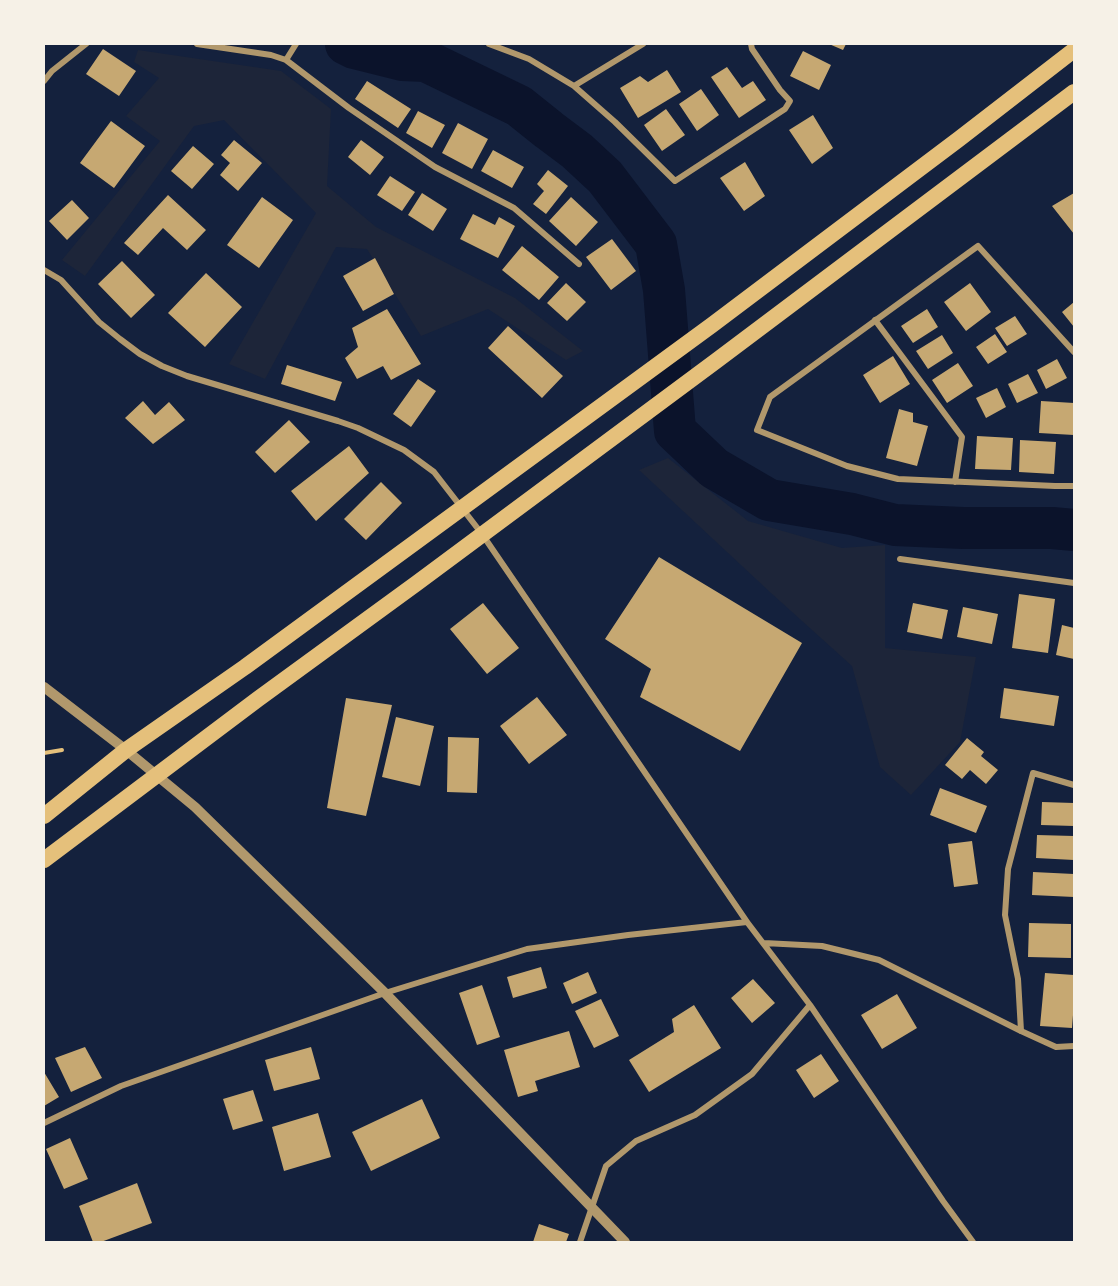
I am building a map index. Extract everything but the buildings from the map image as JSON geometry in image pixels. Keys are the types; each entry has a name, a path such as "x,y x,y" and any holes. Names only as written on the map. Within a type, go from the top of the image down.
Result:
{"highway":[{"path":"44,816 126,750 245,667 712,325 1074,50"},
{"path":"44,860 1074,92"}],"street":[{"path":"44,81 52,71 86,44"},
{"path":"197,44 271,55 286,60 349,108 435,166 514,208 579,264"},
{"path":"286,60 296,44"},
{"path":"489,44 529,59 574,86 615,122 675,181 785,110 790,101 780,90 751,44"},
{"path":"574,86 643,44"},
{"path":"1074,352 978,246 770,397 757,430 847,466 898,479 1074,486"},
{"path":"44,270 61,280 99,322 140,354 187,376 338,420 417,458 434,472 482,534 747,922 810,1005 973,1242"},
{"path":"875,320 962,437 955,482"},
{"path":"900,559 1074,583"},
{"path":"44,687 195,807 385,993 625,1242"},
{"path":"1021,1031 1018,979 1005,915 1008,869 1033,773 1074,785"},
{"path":"44,1123 121,1086 385,993 527,949 747,922"},
{"path":"764,943 822,946 879,960 1056,1047 1074,1046"},
{"path":"580,1242 606,1166 636,1141 695,1115 752,1074 810,1005"}],"path":[{"path":"44,753 62,750"}],"shaded area":[{"path":"138,50 281,71 331,109 327,186 376,227 515,298 583,351 566,360 488,309 421,336 367,249 336,247 265,379 229,364 316,213 224,120 194,126 85,276 62,260 160,141 126,116 159,78 134,62"},
{"path":"668,458 748,521 842,548 885,545 885,648 976,657 960,742 911,795 880,767 852,666 639,470"}],"waterway":[{"path":"346,44 402,60 426,61 519,106 577,151 605,177 656,244 664,290 675,431 714,468 769,500 852,514 895,525 1074,530"}]}
